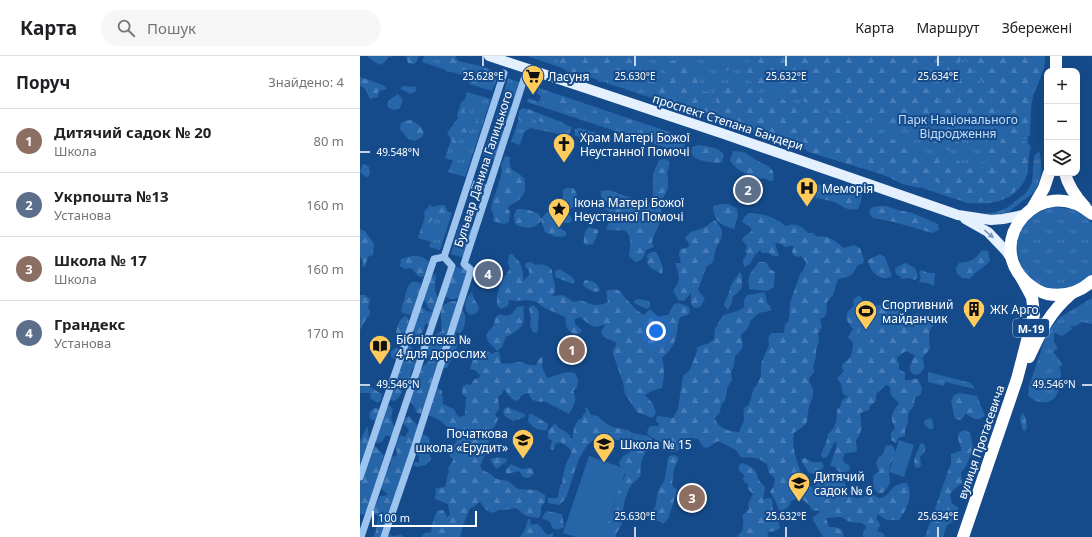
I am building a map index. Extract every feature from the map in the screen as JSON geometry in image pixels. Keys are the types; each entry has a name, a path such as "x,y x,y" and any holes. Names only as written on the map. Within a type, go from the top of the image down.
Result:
{"highway":[{"path":"1056,56 1056,68"},
{"name":"М-19","path":"1021,277 1013,262 1011,246 1014,229 1024,215 1033,208 1048,176"},
{"path":"1066,176 1076,196 1089,211"},
{"path":"1033,208 1054,200 1070,202 1089,211"},
{"path":"1021,277 1031,287 1044,293 1057,296 1071,294"},
{"name":"вулиця Протасевича","path":"963,537 1017,379 1034,314 1032,297 1021,277"},
{"name":"М-19","path":"1071,294 1089,285"},
{"name":"вулиця Протасевича","path":"1017,379 1046,322 1059,304 1071,294"}],"main road":[{"name":"проспект Степана Бандери","path":"489,56 724,134 958,215 988,232 1006,251 1013,262"},
{"name":"проспект Степана Бандери","path":"958,215 991,220 1024,215"}],"street":[{"name":"Бульвар Данила Галицького","path":"444,257 504,73"},
{"name":"Бульвар Данила Галицького","path":"384,537 471,270 464,264 524,79"},
{"name":"Бульвар Данила Галицького","path":"444,257 452,266"},
{"name":"Бульвар Данила Галицького","path":"360,477 434,258 444,257"},
{"path":"361,537 452,266 464,264"}],"green space":[{"path":"367,56 395,56 388,57 382,65 374,62"},
{"path":"406,56 419,56 414,64 408,63"},
{"path":"424,56 442,56 498,74 492,91 469,84 471,78 422,62"},
{"path":"440,56 456,56 457,60 490,70 496,79 494,86 488,86 480,80 474,84 471,83 466,75 457,72 447,72 440,63"},
{"name":"Парк Національного Відродження","path":"527,56 1040,56 1029,104 1028,172 1020,187 1007,197 993,202 968,203"},
{"path":"562,56 584,56 581,61 582,71 578,74 569,72 560,66 558,63"},
{"path":"585,56 628,56 633,66 631,76 625,79 620,79 607,75 606,79 599,82 594,74 593,68 584,65"},
{"path":"751,56 890,56 912,68 932,73 937,68 943,67 945,72 937,111 931,120 929,132 923,140 915,135 918,128 904,129 868,119 843,116 824,106 805,102 795,96 747,80 743,74"},
{"path":"897,56 961,56 961,60 957,66 948,106 943,111 940,112 947,66 946,62 940,62 929,69 917,66"},
{"path":"968,56 1045,56 1044,68 1034,92 1031,107 1030,135 1025,139 1017,139 1031,146 1025,175 1019,187 1010,196 998,201 971,203 943,195 940,185 932,178 924,181 920,188 902,184 891,178 883,170 868,166 861,168 808,152 798,135 771,138 748,130 737,120 735,114 727,118 721,118 714,92 720,85 731,84 738,87 751,89 767,97 782,99 797,106 812,107 834,117 844,118 858,126 873,127 900,144 917,148 924,155 937,153 951,154 959,162 969,165 979,164 990,159 990,154 987,148 986,132 1006,140 1016,139 1009,135 1000,112"},
{"path":"721,59 730,59 731,67 727,71 716,70"},
{"path":"965,60 969,63 999,114 1006,137 976,126 968,129 960,141 949,150 926,148 926,140 931,134 932,127 937,119 949,108 959,67"},
{"path":"669,61 688,61 697,68 699,82 697,90 712,93 715,101 714,108 709,112 697,115 691,114 676,103 673,97 658,99 647,92 643,85 651,81 657,81"},
{"path":"360,77 383,85 387,89 379,91 378,97 370,99 365,89 360,85"},
{"path":"508,78 519,82 514,99 503,96"},
{"path":"403,86 416,87 416,91 411,94 400,89"},
{"path":"539,88 687,138 682,153 527,102 528,98 539,102 541,96 537,94"},
{"path":"467,92 491,99 465,177 448,172 453,161 445,158"},
{"path":"398,94 403,100 400,108 394,110 387,107 389,100"},
{"path":"552,95 558,95 590,106 595,112 601,114 616,115 621,121 630,120 634,122 636,134 632,136 619,129 604,127 594,120 578,118 570,111 560,110 550,105 543,104 544,98"},
{"path":"467,99 470,105 469,108 464,109 466,115 464,119 465,123 469,125 469,128 467,133 461,133 460,138 456,143 453,143 447,133 458,118 457,114 462,101"},
{"path":"500,105 511,108 506,124 495,120"},
{"path":"522,108 566,124 567,129 533,119 531,120 531,125 524,124 518,119 519,111"},
{"path":"475,110 478,111 481,118 480,124 476,125 476,118 474,115"},
{"path":"522,110 572,127 569,136 530,128 524,132 520,145 511,142"},
{"path":"411,120 420,126 424,132 422,137 414,141 407,138 400,129 401,123"},
{"path":"646,126 658,132 680,139 681,147 679,151 664,147 659,142 640,135 640,132"},
{"path":"493,127 504,131 495,159 483,155"},
{"path":"580,128 599,134 601,135 602,140 597,140 577,133 575,129"},
{"path":"576,129 602,138 600,144 574,135"},
{"path":"698,145 712,147 722,152 724,155 722,162 715,163 705,161 694,156 692,153 692,147"},
{"path":"733,151 744,152 768,166 773,171 774,180 770,181 755,178 741,171 733,165 730,160"},
{"path":"1039,151 1041,173 1036,189 1033,193 1005,214 984,214 1007,208 1027,192 1032,182 1034,156"},
{"path":"505,156 510,157 510,166 512,170 524,178 525,189 522,197 507,208 510,212 509,222 504,224 493,221 494,216 491,209 502,171 501,165"},
{"path":"666,159 670,162 667,173 668,188 662,200 659,225 652,243 654,247 646,250 643,258 640,261 635,262 629,256 629,235 623,231 609,230 606,228 613,217 612,213 604,209 610,206 609,202 602,197 601,191 609,190 631,198 640,204 641,208 644,210 653,198 653,174 659,160"},
{"path":"365,164 369,167 370,173 368,177 360,172 362,165"},
{"path":"814,184 862,191 858,209 851,210 834,202 815,198 810,190"},
{"path":"573,188 578,198 577,204 568,209 564,202 563,196 563,190"},
{"path":"728,204 736,208 738,217 735,229 722,225 717,219 713,211 713,206"},
{"path":"429,205 452,213 440,250 429,247 431,242 418,238"},
{"path":"445,205 448,213 432,220 430,222 431,230 420,236 419,235 425,217 424,212 426,209"},
{"path":"886,206 912,213 938,224 939,230 932,233 894,222 873,218 869,213 871,208"},
{"path":"1054,207 1065,208 1080,213 1092,223 1092,274 1083,283 1073,288 1063,290 1050,289 1038,284 1028,276 1022,266 1018,254 1018,242 1021,230 1029,219 1041,211"},
{"path":"557,208 562,209 570,215 572,220 570,223 559,222 558,224 559,227 566,232 566,236 556,237 545,232 541,220 536,226 530,228 515,224 514,215 517,209 528,210 539,214 541,219 547,212"},
{"path":"749,213 769,216 786,226 792,224 798,225 804,228 808,233 813,233 817,237 824,236 831,239 843,248 854,245 860,248 864,260 863,263 857,266 850,276 838,279 833,295 827,302 827,314 820,319 822,327 818,333 819,341 813,366 814,372 809,378 813,390 813,396 807,422 794,433 793,445 797,463 804,479 808,481 812,488 815,486 816,477 828,472 832,472 836,478 843,479 848,496 856,498 872,494 881,498 887,495 897,485 907,483 910,493 908,503 899,520 887,520 877,514 877,519 880,525 877,532 883,533 885,537 863,537 863,532 866,528 865,525 858,522 848,521 841,517 826,518 829,527 835,527 842,530 844,537 823,537 813,520 813,517 820,512 812,510 810,506 801,498 791,501 789,506 782,511 779,510 770,492 774,485 775,478 769,473 767,464 761,460 756,458 741,457 736,450 718,441 710,447 703,447 698,439 694,438 687,438 681,448 677,451 671,452 665,448 664,444 647,433 650,426 658,426 659,424 656,421 657,416 673,418 678,409 683,376 690,370 697,347 709,343 714,339 715,329 723,315 738,311 744,307 744,300 747,295 765,292 767,303 771,310 759,313 751,320 748,328 741,335 743,346 735,356 734,366 731,372 732,380 727,388 725,400 721,405 720,412 715,418 718,424 724,429 739,432 744,421 744,409 749,405 754,388 761,376 761,364 769,345 768,338 771,333 784,333 785,325 789,320 790,303 800,274 804,269 806,262 801,256 798,257 793,255 792,251 794,247 785,247 777,243 775,244 779,256 773,256 769,253 762,253 760,250 754,256 750,264 744,267 743,260 747,254 745,251 747,246 742,240 752,230 742,221"},
{"path":"715,220 721,229 722,236 715,252 713,262 706,267 698,290 705,299 700,307 694,308 691,304 691,293 684,301 678,300 673,290 678,284 679,280 675,263 681,263 679,255 680,249 687,248 690,245 685,238 687,235 705,227"},
{"path":"460,225 473,228 464,258 451,254"},
{"path":"589,227 598,230 598,233 593,244 588,245 584,244 584,239 585,232"},
{"path":"360,229 365,231 374,244 373,255 368,257 365,267 362,266 363,262 360,256"},
{"path":"982,250 988,251 990,261 987,264 970,279 962,278 957,274 956,268 959,263 967,262 973,259"},
{"path":"651,252 656,252 659,258 662,265 662,274 651,268 647,263 648,258 646,256"},
{"path":"512,254 521,266 523,281 529,275 529,271 525,266 526,263 531,262 535,265 544,265 552,270 555,290 552,296 563,295 574,302 581,300 598,305 608,302 606,291 614,289 621,292 642,314 644,315 650,309 659,317 668,315 674,304 679,303 689,307 690,312 687,315 680,317 676,337 670,350 662,358 664,373 662,388 645,395 653,404 656,413 652,418 637,412 625,394 623,382 613,354 613,350 617,343 604,337 601,333 605,324 594,327 580,317 575,319 575,324 582,331 576,334 570,332 567,328 566,318 531,300 509,300 508,306 501,309 497,306 498,291 504,277 510,269 508,263 509,255"},
{"path":"880,254 885,257 892,276 888,278 879,277 876,275 868,263 868,260"},
{"path":"412,256 422,257 429,263 423,277 419,277 411,268 405,269 400,266 401,259"},
{"path":"759,262 766,262 770,269 775,272 774,287 767,291 750,289 748,281 750,274"},
{"path":"470,263 475,268 475,271 460,298 450,299 445,296 456,267 462,268 464,265"},
{"path":"905,263 915,268 918,277 915,280 909,278 901,279 901,277 896,274 895,268"},
{"path":"560,269 572,277 575,281 573,284 555,277 555,271"},
{"path":"921,270 928,273 935,273 934,286 928,283 919,282 921,277 919,273"},
{"path":"740,272 742,276 742,288 732,298 732,303 728,309 724,304 731,285"},
{"path":"432,274 436,275 435,291 440,301 430,324 425,324 417,342 412,343 406,337 418,308 424,308 427,311 434,312 428,308 421,295"},
{"path":"586,280 595,283 600,291 589,290 585,287 583,285 584,281"},
{"path":"412,282 421,284 413,311 410,315 402,313 401,310 408,286"},
{"path":"472,292 479,310 475,314 470,315 466,310 465,304"},
{"path":"360,295 365,295 370,299 368,309 370,310 370,314 360,330"},
{"path":"859,295 867,305 890,304 907,316 918,313 924,316 931,313 934,324 929,335 930,349 922,358 924,369 918,375 913,374 910,370 910,365 915,356 914,355 906,351 897,357 899,369 905,373 905,380 918,379 922,388 921,394 915,398 913,407 908,414 905,436 898,438 896,443 891,440 891,433 895,428 892,421 892,415 899,403 891,395 890,387 886,385 876,394 876,401 870,406 869,410 860,413 861,427 860,434 856,440 857,450 856,452 845,453 843,458 844,462 850,466 849,471 840,473 835,467 830,466 837,445 835,441 827,457 823,458 821,455 828,434 836,424 837,410 840,407 842,400 848,397 843,394 841,384 837,378 844,371 842,364 850,358 852,353 853,343 848,337 853,329 846,317 850,309 854,306 853,300"},
{"path":"1092,298 1092,324 1082,322 1074,327 1073,325 1071,326 1072,329 1062,336 1055,333 1054,334 1054,342 1058,348 1054,351 1054,353 1063,365 1059,367 1061,374 1057,394 1054,398 1047,402 1039,402 1031,398 1028,395 1028,389 1047,333 1059,318"},
{"path":"639,299 648,301 651,304 650,307 647,309 634,303 634,300"},
{"path":"456,301 461,303 465,315 464,327 460,333 455,332 457,343 456,351 447,368 442,368 437,384 438,388 442,391 443,404 454,409 457,415 460,417 465,415 466,397 462,394 463,386 467,384 470,385 475,379 479,378 480,375 475,370 470,369 475,353 484,350 492,354 499,352 501,363 504,364 520,362 528,365 536,365 538,360 543,356 542,367 547,378 567,372 575,373 578,380 577,387 573,391 575,400 569,414 546,402 532,400 528,393 522,395 515,401 504,389 502,394 498,397 499,409 495,414 498,419 495,426 491,430 487,451 480,466 482,470 491,474 496,479 508,481 518,489 536,490 545,495 545,502 541,506 539,518 526,516 516,508 499,510 493,513 486,510 480,502 474,507 470,508 460,537 421,537 425,533 431,532 432,524 437,511 443,510 447,517 450,515 448,504 435,499 436,488 445,487 449,472 448,468 454,459 450,457 449,452 451,446 457,441 455,436 438,419 417,413 409,397 422,367 431,359 427,352 427,344 433,336 442,331 441,307 449,302"},
{"path":"533,305 538,310 539,314 537,333 533,332 530,326 531,319 529,308"},
{"path":"524,306 524,322 515,332 506,337 502,347 497,351 488,341 486,335 494,325 495,318 500,314 506,316 512,314 517,307"},
{"path":"406,316 409,322 408,328 400,339 396,338 399,322"},
{"name":"Спортивний майданчик","path":"863,319 876,323 870,343 857,339"},
{"path":"405,345 410,345 417,361 411,372 408,386 403,385 398,399 393,401 389,399 396,360 391,357 391,351 396,348 400,349"},
{"path":"928,372 971,383 975,389 945,382 944,386 928,382"},
{"path":"366,386 382,394 381,400 378,403 371,399 370,393 360,393 360,387"},
{"path":"960,393 977,396 985,416 980,419 975,419 966,413 961,420 955,419 951,402 954,395"},
{"path":"381,406 390,406 393,409 391,418 395,428 393,437 386,435 382,442 376,443 373,432 376,421 370,419 370,414 374,408 380,409"},
{"path":"507,407 525,414 525,417 513,421 506,417 503,412"},
{"path":"585,408 587,408 591,415 598,416 605,423 613,427 648,436 653,441 643,457 640,471 641,475 632,484 627,493 621,521 622,524 616,534 616,537 602,537 614,506 619,486 625,476 625,470 619,463 623,456 630,452 632,447 618,440 602,438 594,440 588,445 578,461 566,498 559,505 548,503 548,498 558,497 566,463 571,451 560,442 555,444 554,449 552,450 550,448 552,441 548,438 548,431 554,424 573,438 574,428 578,420 581,419 586,412"},
{"path":"1022,413 1025,416 1027,427 1025,431 1023,431 1020,420"},
{"path":"529,414 532,414 548,424 547,430 541,430 532,426 528,421"},
{"path":"409,416 417,425 421,434 428,437 431,459 426,465 417,467 413,465 415,462 419,462 419,456 414,453 388,534 392,536 401,535 404,537 373,537 376,531 378,517 373,513 373,510 380,496 388,495 381,488 384,474 390,466 391,457 396,456 397,453 395,444 401,435 405,437 409,430 403,423 403,419"},
{"path":"931,418 933,429 929,429 924,424 925,420"},
{"path":"367,426 369,435 368,442 360,469 360,441"},
{"path":"965,430 970,433 974,451 966,467 961,472 962,483 953,490 950,495 952,504 958,507 957,516 947,525 943,537 925,537 951,463 951,454 961,451 958,436"},
{"path":"899,440 914,445 904,477 889,472"},
{"path":"922,443 925,445 925,451 920,457 921,465 919,468 915,467 914,461 920,444"},
{"path":"374,445 384,455 368,512 363,515 360,514 360,473"},
{"path":"892,445 896,455 889,467 890,483 883,493 878,493 874,489 873,476 879,471 876,463 878,458 884,453 885,446"},
{"path":"674,455 678,457 678,461 674,468 672,485 677,489 668,518 663,524 659,521 655,521 652,513 656,505 658,491 664,481 669,456"},
{"path":"589,456 626,469 603,537 576,537 563,533"},
{"path":"498,457 507,459 506,462 496,469 490,459"},
{"path":"805,458 812,462 822,462 824,467 817,472 809,473 801,459"},
{"path":"742,463 753,468 759,480 765,487 763,499 772,499 773,508 771,518 777,520 780,528 775,531 767,532 769,537 737,537 743,530 742,516 749,509 748,504 753,494 748,489 748,484 743,480 744,475 740,472 738,466"},
{"path":"511,464 522,469 532,469 534,474 528,478 523,477 519,471 508,474 506,473 506,470"},
{"path":"546,511 562,514 564,527 559,529 553,528 550,522 542,518"},
{"path":"528,519 530,519 531,525 538,524 547,535 553,533 553,537 520,537 525,530"}],"shaded area":[{"path":"477,180 486,185 484,193 481,193 481,195 473,192 471,189 474,181 476,182"}],"place":[{"name":"Ласуня","path":"533,96"},
{"name":"Храм Матері Божої Неустанної Помочі","path":"564,164"},
{"name":"Укрпошта №13","path":"748,190"},
{"name":"Меморія","path":"807,208"},
{"name":"Ікона Матері Божої Неустанної Помочі","path":"559,228"},
{"name":"Грандекс","path":"488,274"},
{"name":"ЖК Арго","path":"974,328"},
{"name":"Спортивний майданчик","path":"866,330"},
{"name":"Дитячий садок № 20","path":"572,350"},
{"name":"Бібліотека № 4 для дорослих","path":"380,366"},
{"name":"Початкова школа «Ерудит»","path":"523,460"},
{"name":"Школа № 15","path":"604,464"},
{"name":"Школа № 17","path":"692,498"},
{"name":"Дитячий садок № 6","path":"799,502"}]}
